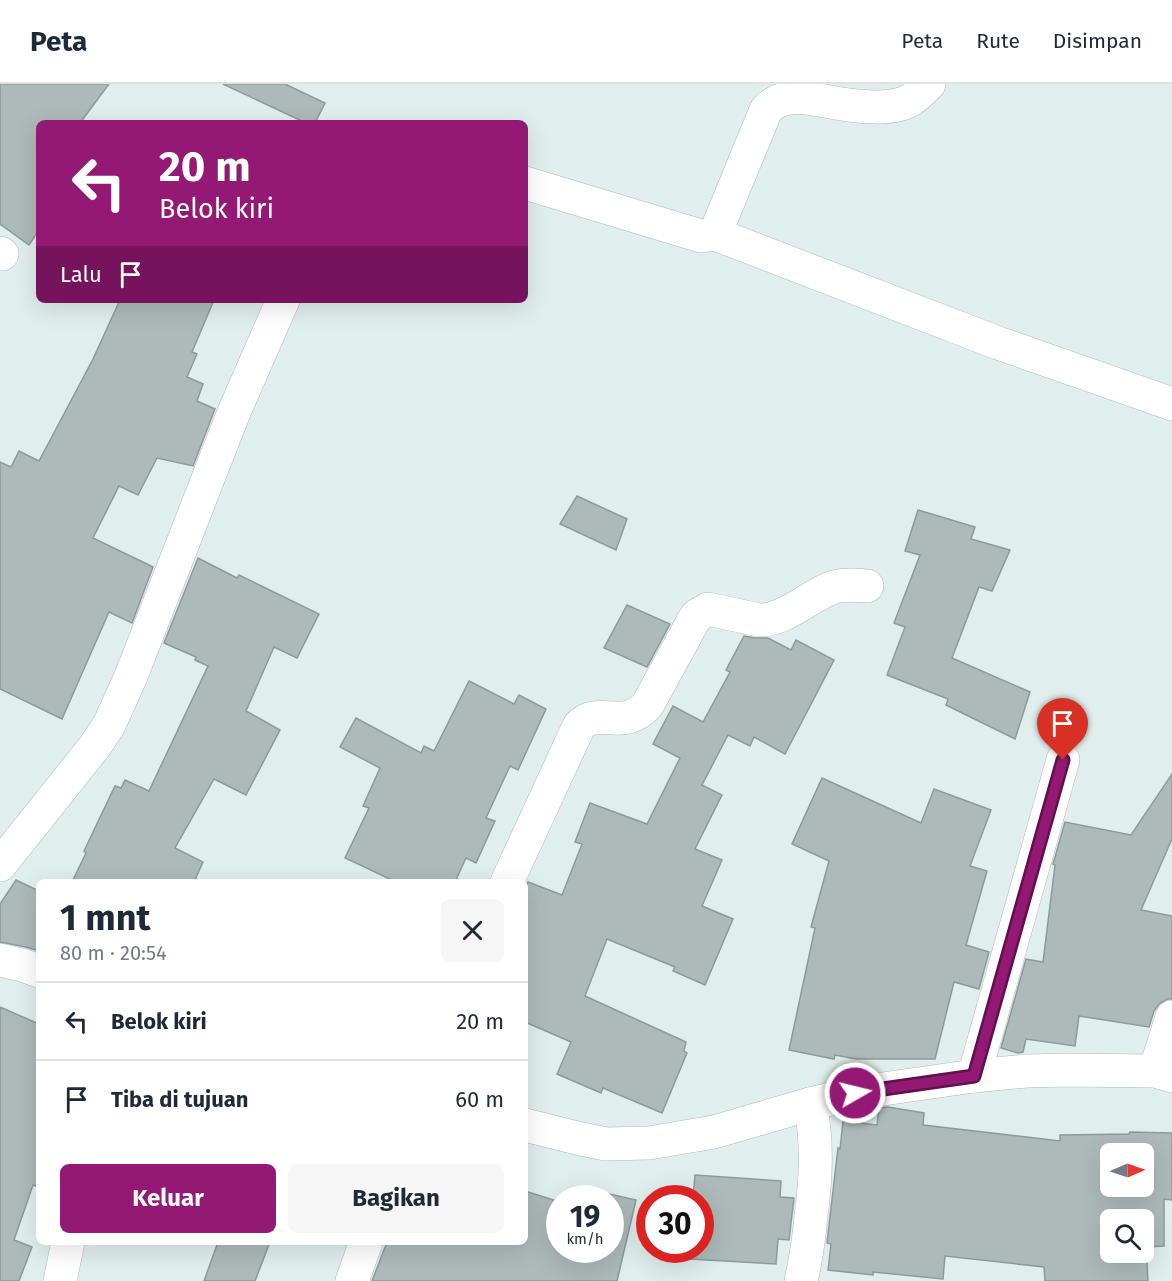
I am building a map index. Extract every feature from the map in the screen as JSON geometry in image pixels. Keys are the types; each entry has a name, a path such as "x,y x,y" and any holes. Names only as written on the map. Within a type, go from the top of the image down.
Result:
{"street":[{"path":"715,234 770,105 785,99 802,98 841,104 887,106 909,101 929,84"},
{"path":"528,184 701,236 715,234 999,343 1172,404"},
{"path":"0,865 95,746 109,724 127,686 234,412 282,303"},
{"path":"508,879 579,726 586,719 617,720 643,711 696,616 708,609 767,621 832,588 845,584 867,586"},
{"path":"974,1076 1063,760"},
{"path":"0,960 36,970"},
{"path":"528,1126 606,1144 649,1143 714,1132 855,1093 974,1076 1068,1070 1163,1073 1172,1017"},
{"path":"801,1281 807,1257 815,1185 815,1125 810,1104"},
{"path":"60,1281 67,1245"},
{"path":"352,1281 365,1245"}],"building":[{"path":"0,84 109,84 82,120 36,120 36,234 29,245 0,224"},
{"path":"223,84 285,84 325,103 316,120 300,120"},
{"path":"119,303 213,303 192,352 197,354 187,377 203,384 197,401 215,409 193,466 157,458 138,495 119,486 93,538 153,567 132,623 109,612 62,719 0,689 0,462 11,467 19,451 39,461 93,359"},
{"path":"577,496 627,519 616,550 560,524"},
{"path":"918,510 975,527 971,539 1010,550 992,591 979,587 952,658 1030,692 1015,739 946,705 948,699 887,675 905,627 894,623 920,555 905,551"},
{"path":"198,558 319,614 297,658 274,647 246,711 280,730 246,795 214,779 175,848 203,862 195,879 73,879 115,786 121,788 125,780 149,791 208,666 195,660 196,657 164,643"},
{"path":"627,605 670,624 647,667 604,648"},
{"path":"744,636 768,638 791,650 796,640 834,660 785,754 754,737 750,746 728,735 702,785 722,795 695,849 722,860 702,906 733,919 705,985 673,971 675,967 607,939 585,996 686,1042 684,1051 687,1053 662,1113 603,1088 601,1093 557,1074 571,1042 528,1023 528,882 562,895 582,844 575,842 590,803 647,824 680,758 653,744 673,706 703,722 730,672 726,670"},
{"path":"469,681 514,704 519,695 546,709 518,770 510,766 486,818 495,821 476,863 466,858 456,879 390,879 345,858 369,808 363,806 380,768 340,747 356,718 421,753 424,746 434,751"},
{"path":"1172,774 1172,839 1141,910 1172,916 1172,999 1159,1004 1149,1027 1079,1016 1075,1046 1026,1039 1023,1052 1018,1053 1001,1048 1026,959 1043,962 1055,865 1053,864 1065,822 1131,835"},
{"path":"822,778 921,823 934,789 991,810 970,866 987,871 966,945 989,952 979,989 954,982 935,1059 856,1059 835,1055 834,1059 789,1050 815,928 811,927 829,861 792,844"},
{"path":"16,880 36,890 36,950 0,942 0,904"},
{"path":"0,1007 36,1023 36,1186 33,1185 14,1240 32,1247 19,1281 0,1281"},
{"path":"888,1107 924,1113 923,1125 1060,1141 1060,1135 1172,1133 1172,1200 1164,1199 1164,1246 1154,1247 1154,1209 1100,1209 1100,1263 1147,1263 1148,1281 1045,1281 1044,1267 945,1256 943,1279 828,1270 831,1244 827,1243 843,1121 877,1125 879,1108"},
{"path":"695,1175 781,1181 780,1197 794,1198 789,1240 778,1239 776,1264 714,1260 714,1185 694,1185"},
{"path":"528,1192 546,1198 546,1263 621,1263 617,1281 372,1281 386,1245 528,1245"},
{"path":"624,1197 636,1200 624,1251"},
{"path":"217,1245 269,1245 255,1281 204,1281"}],"route":[{"path":"855,1093 974,1076 1063,760"}]}
